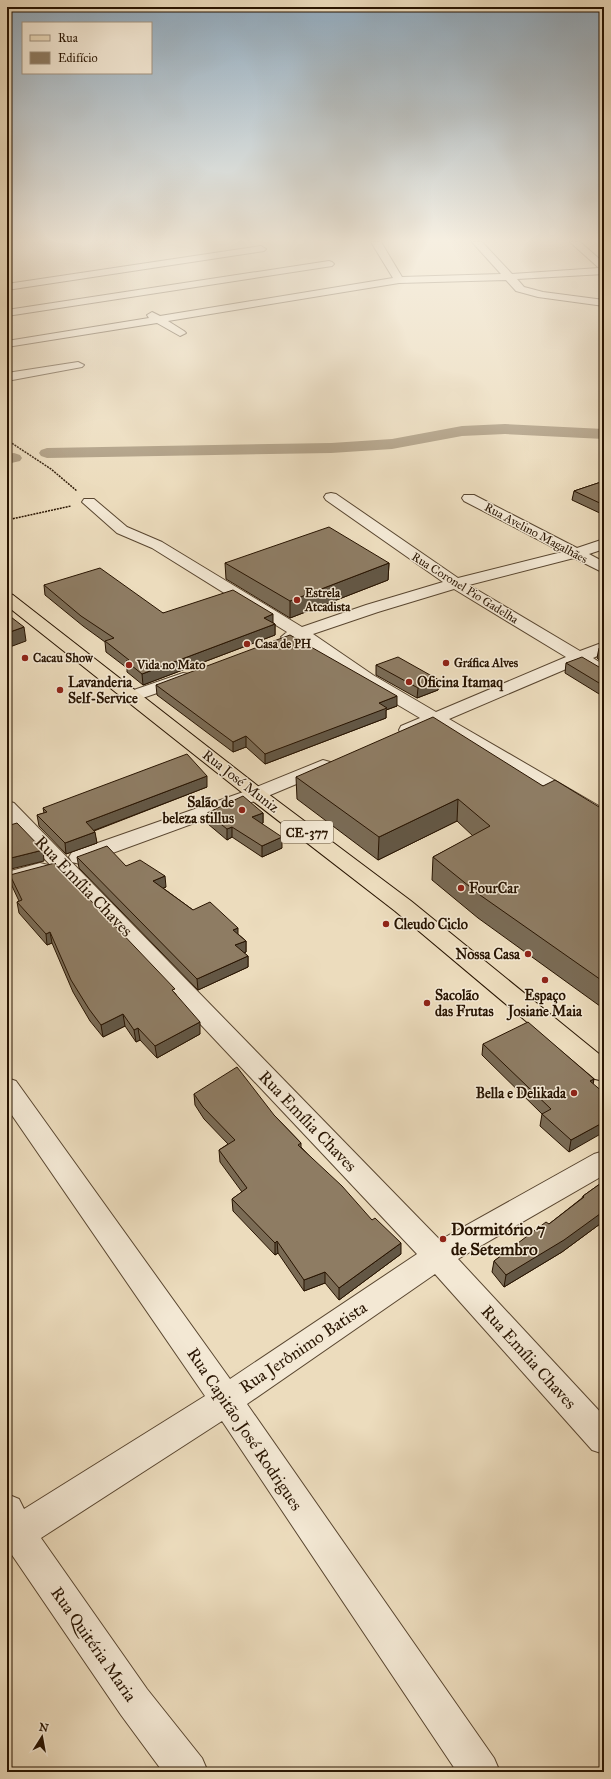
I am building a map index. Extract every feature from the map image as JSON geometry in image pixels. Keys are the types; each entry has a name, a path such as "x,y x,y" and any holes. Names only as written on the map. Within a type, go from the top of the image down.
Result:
{"main road":[{"name":"Rua José Muniz","path":"9,601 134,696 256,794 404,906 604,1072"}],"street":[{"path":"7,344 122,325"},
{"path":"167,325 180,333"},
{"path":"7,377 78,365"},
{"name":"Rua Coronel Pio Gadelha","path":"331,497 456,584 604,672"},
{"name":"Rua Avelino Magalhães","path":"469,498 604,568"},
{"path":"89,502 122,530 156,545 300,633 367,679 604,818"},
{"path":"278,642 384,604 456,584 576,554 604,544"},
{"path":"392,737 604,647"},
{"path":"134,696 199,672"},
{"path":"7,880 63,864 256,794 342,758"},
{"name":"Rua Emília Chaves","path":"7,807 436,1256 604,1439"},
{"name":"Rua Capitão José Rodrigues","path":"7,1088 226,1400 480,1772"},
{"name":"Rua Jerônimo Batista","path":"10,1528 226,1400 436,1256 604,1162"},
{"name":"Rua Quitéria Maria","path":"10,1528 134,1702 188,1772"}],"path":[{"path":"7,440 51,469 89,502"},
{"path":"7,520 89,502"}],"building":[{"path":"604,481 604,505 574,491"},
{"path":"329,527 389,563 290,601 225,563"},
{"path":"100,568 163,613 233,590 273,614 264,618 275,624 142,674 126,661 129,660 105,641 114,638 81,616 44,585"},
{"path":"7,614 24,627 7,633"},
{"path":"290,635 397,696 379,703 387,708 265,754 246,736 233,742 156,685"},
{"path":"604,644 604,652 599,648"},
{"path":"398,657 439,680 418,688 376,665"},
{"path":"582,657 599,667 604,668 604,686 566,663"},
{"path":"433,717 543,786 555,780 604,810 604,982 480,895 433,857 490,826 458,799 379,837 296,777"},
{"path":"187,754 207,776 86,822 95,832 65,843 37,815 47,812 43,808"},
{"path":"243,796 263,813 252,817 282,837 262,846 232,827 227,829 207,813"},
{"path":"17,823 43,850 7,859 7,826"},
{"path":"107,846 126,866 140,860 165,876 153,881 193,910 210,902 238,928 233,930 246,941 235,945 248,956 197,979 77,857"},
{"path":"55,863 175,989 172,990 200,1022 155,1046 138,1028 134,1030 123,1014 101,1025 71,980 50,932 46,934 17,902 22,900 10,875"},
{"path":"528,1022 594,1079 590,1081 604,1093 604,1122 571,1140 542,1114 551,1109 483,1044"},
{"path":"237,1067 274,1115 301,1143 298,1145 342,1186 372,1220 375,1218 401,1243 339,1288 325,1272 304,1280 277,1241 275,1243 232,1199 247,1188 219,1150 235,1140 203,1107 194,1094"},
{"path":"604,1181 604,1211 564,1240 506,1275 494,1261 546,1222 549,1224"}],"waterway":[{"path":"47,453 331,448 392,444 462,431 505,429 604,434"},
{"path":"7,459 14,458"}],"place":[{"name":"Estrela Atcadista","path":"297,600"},
{"name":"Casa de PH","path":"247,644"},
{"name":"Cacau Show","path":"25,658"},
{"name":"Gráfica Alves","path":"446,663"},
{"name":"Vida no Mato","path":"129,665"},
{"name":"Oficina Itamaq","path":"409,682"},
{"name":"Lavanderia Self-Service","path":"60,690"},
{"name":"Salão de beleza stillus","path":"242,810"},
{"name":"FourCar","path":"461,888"},
{"name":"Cleudo Ciclo","path":"386,924"},
{"name":"Nossa Casa","path":"528,954"},
{"name":"Espaço Josiane Maia","path":"545,980"},
{"name":"Sacolão das Frutas","path":"427,1003"},
{"name":"Bella e Delikada","path":"574,1093"},
{"name":"Dormitório 7 de Setembro","path":"443,1239"}]}
